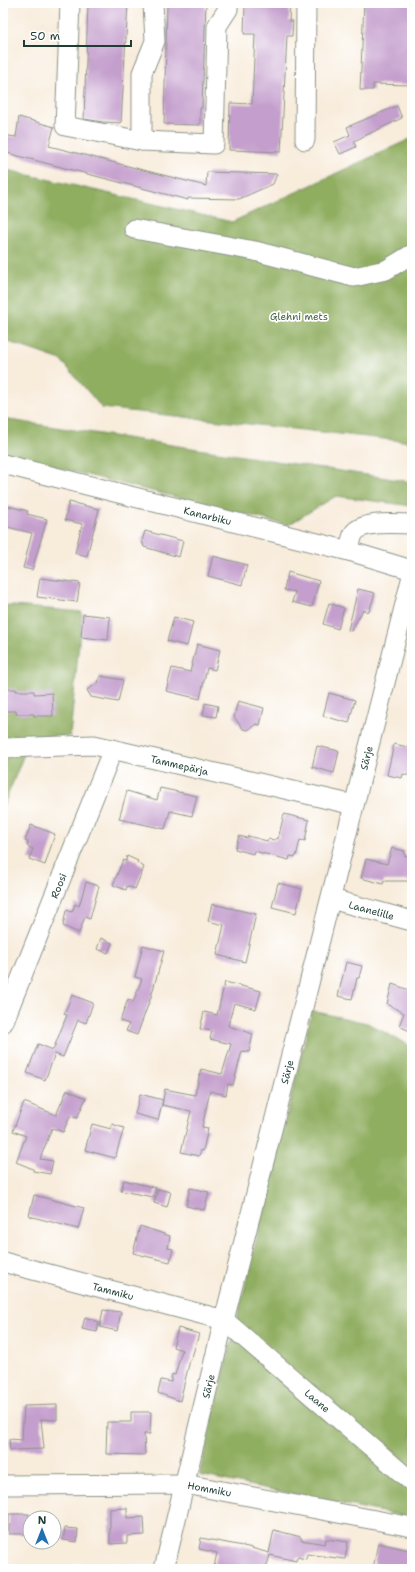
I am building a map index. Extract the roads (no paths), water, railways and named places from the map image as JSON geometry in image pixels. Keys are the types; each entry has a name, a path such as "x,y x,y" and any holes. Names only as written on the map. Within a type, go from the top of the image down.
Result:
{"street":[{"path":"70,3 65,126 142,141 214,144 217,26 228,9 228,3"},
{"path":"142,141 142,73 155,41 153,3"},
{"path":"306,3 306,140"},
{"path":"134,229 255,251 354,277 386,270 412,254"},
{"name":"Kanarbiku","path":"3,464 349,551 412,570"},
{"path":"349,551 353,534 358,528 367,524 412,524"},
{"name":"Särje","path":"164,1569 224,1320 412,576"},
{"name":"Tammepärja","path":"3,748 94,745 354,805"},
{"name":"Roosi","path":"3,1023 113,749"},
{"name":"Laanelille","path":"331,899 412,921"},
{"name":"Tammiku","path":"3,1262 224,1320"},
{"name":"Laane","path":"224,1320 412,1482"},
{"name":"Hommiku","path":"3,1485 185,1484 412,1527"}],"park label":[{"name":"Glehni mets","path":"299,316"}]}
